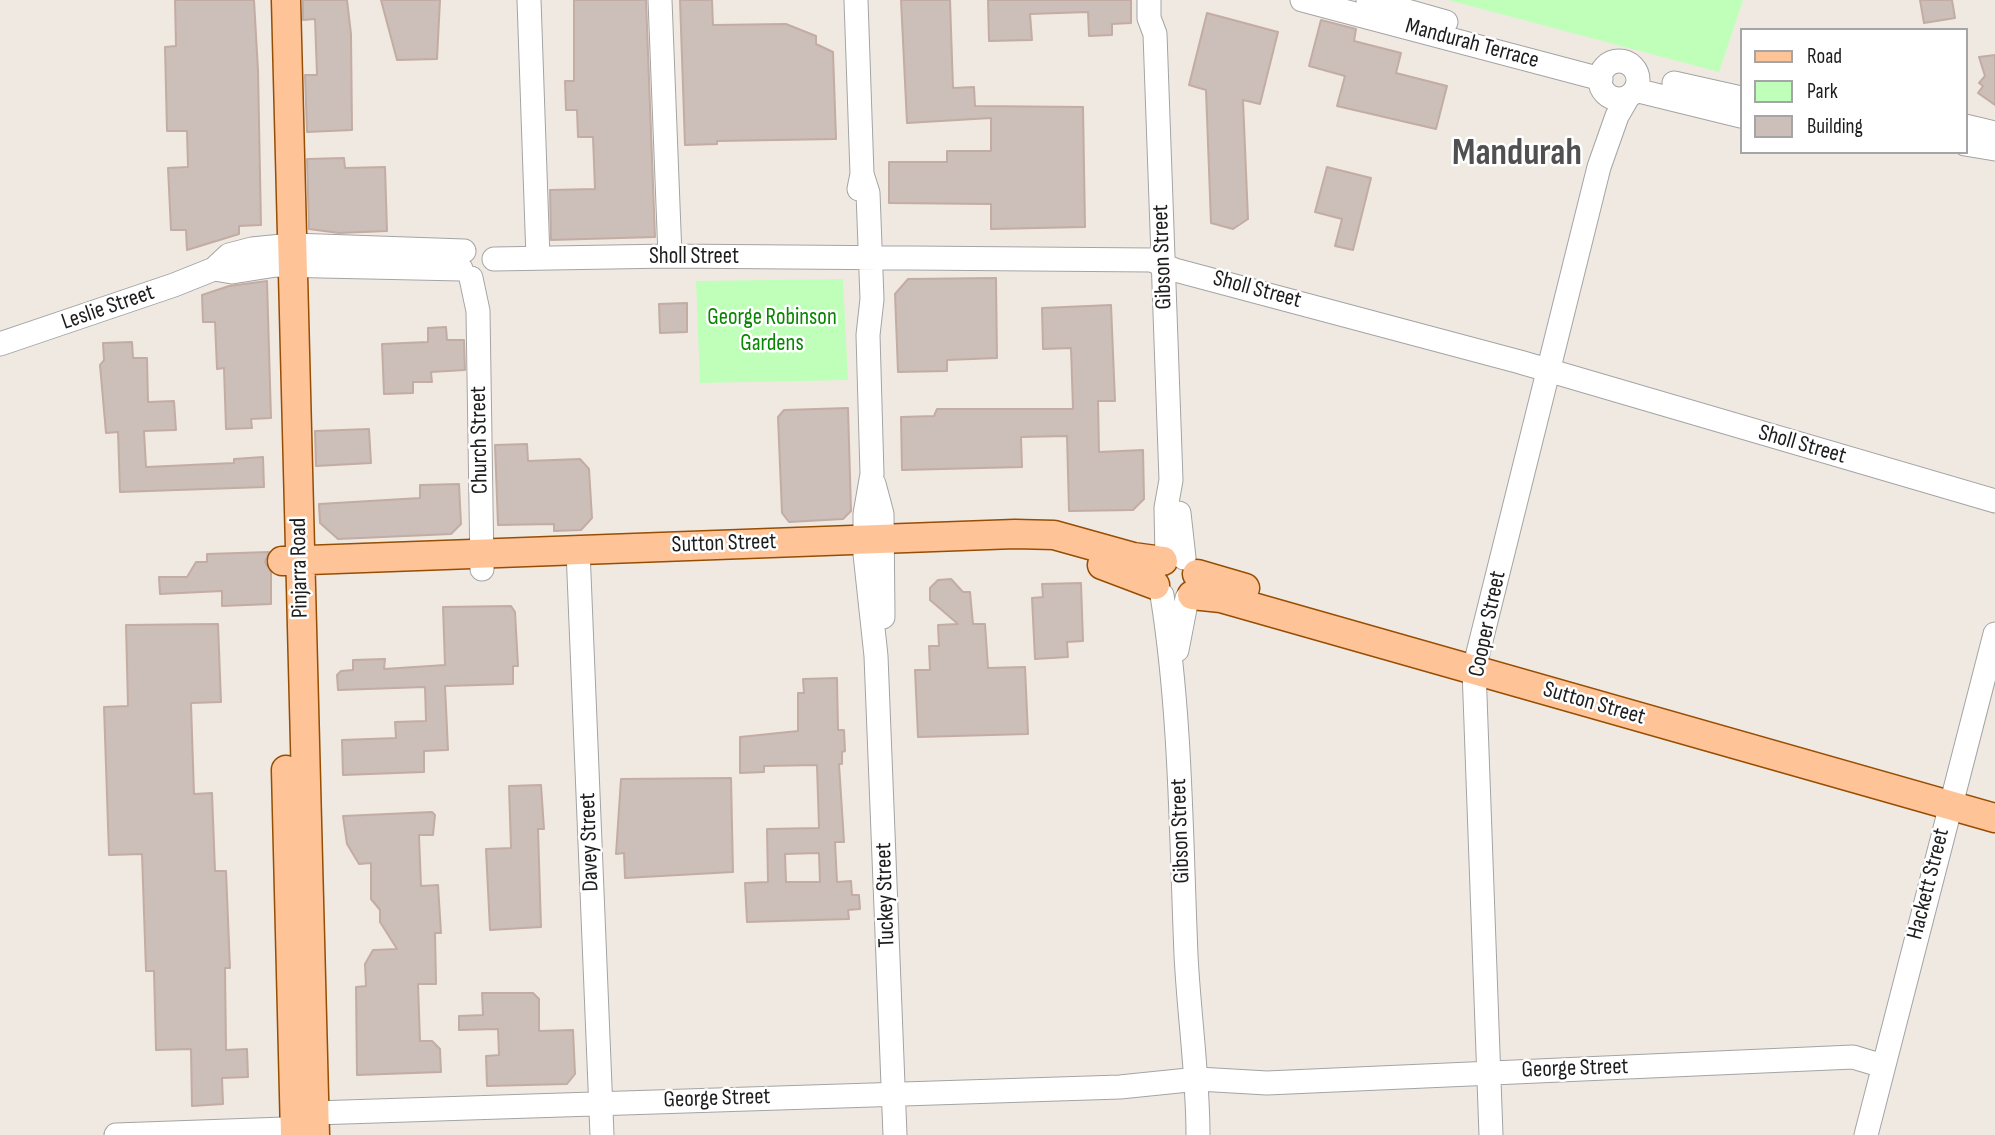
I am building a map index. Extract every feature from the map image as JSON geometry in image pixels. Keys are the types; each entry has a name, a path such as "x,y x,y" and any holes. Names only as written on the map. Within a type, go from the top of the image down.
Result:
{"main road":[{"name":"Pinjarra Road","path":"268,0 284,255"},
{"name":"Pinjarra Road","path":"286,0 284,255 307,1128"},
{"name":"Sutton Street","path":"291,569 874,546 1043,549 1117,569 1176,578 1476,662 1952,798 1995,818"},
{"name":"Sutton Street","path":"1952,798 1995,803"}],"street":[{"path":"529,0 538,258"},
{"path":"660,0 670,256"},
{"name":"Tuckey Street","path":"856,0 862,174 868,193 865,257 872,299 868,335 872,474 865,514 874,546 883,615 876,656 895,1135"},
{"name":"Gibson Street","path":"1149,0 1149,18 1155,34 1171,480 1179,508 1174,670 1188,992 1189,1135"},
{"name":"Gibson Street","path":"1155,34 1162,18 1163,0"},
{"name":"Mandurah Terrace","path":"1302,0 1604,78"},
{"name":"Mandurah Terrace","path":"1368,0 1604,78"},
{"path":"1633,87 1625,62 1604,78 1616,99 1633,87 1740,97"},
{"name":"Cooper Street","path":"1600,167 1604,78"},
{"path":"1633,87 1740,116"},
{"name":"Cooper Street","path":"1491,1135 1476,662 1600,167 1617,116 1633,87"},
{"path":"1967,126 1995,133"},
{"path":"1967,144 1995,149"},
{"name":"Sholl Street","path":"284,255 476,266 538,258 670,256 1152,260 1548,370 1995,501"},
{"name":"Leslie Street","path":"0,344 215,269 232,272 284,255"},
{"name":"Church Street","path":"476,266 482,561"},
{"name":"Davey Street","path":"578,557 602,1135"},
{"name":"Hackett Street","path":"1866,1135 1995,634"},
{"name":"George Street","path":"116,1135 307,1128 601,1102 1120,1087 1190,1088 1853,1057 1883,1066"},
{"name":"Gibson Street","path":"1190,1088 1198,1135"}],"green space":[{"path":"1448,0 1743,0 1719,72"},
{"name":"George Robinson Gardens","path":"843,279 848,380 700,383 696,281"}],"building":[{"path":"175,0 254,0 258,70 261,225 239,226 239,234 187,250 186,230 171,230 168,168 188,167 187,131 167,131 165,47 176,46"},
{"path":"303,0 347,0 351,34 352,130 307,132 305,75 317,75 315,19 303,20"},
{"path":"381,0 440,0 437,59 397,60"},
{"path":"574,0 646,0 655,237 551,240 550,190 595,189 593,137 578,137 577,110 566,110 565,81 574,81"},
{"path":"680,0 712,0 713,25 786,24 816,36 816,44 833,52 836,139 717,141 717,144 685,145"},
{"path":"901,0 950,0 953,88 974,87 975,106 1083,107 1085,227 991,229 991,204 889,203 889,162 947,162 947,151 991,151 991,118 907,123"},
{"path":"988,0 1131,0 1131,23 1112,24 1112,35 1089,36 1088,12 1030,14 1032,40 989,41"},
{"path":"1920,0 1952,0 1955,18 1924,23"},
{"path":"1207,13 1278,32 1260,104 1243,100 1248,219 1233,229 1211,223 1206,90 1189,85"},
{"path":"1321,20 1356,29 1354,41 1401,53 1396,73 1447,86 1436,129 1337,106 1345,76 1309,66"},
{"path":"1995,55 1995,105 1978,93 1983,86 1979,83 1985,76 1979,57"},
{"path":"344,158 345,168 385,167 387,231 339,233 309,229 307,159"},
{"path":"1327,167 1371,178 1353,250 1335,246 1342,219 1315,212"},
{"path":"996,278 997,358 947,360 947,371 898,372 895,294 908,279"},
{"path":"267,281 271,418 251,419 252,428 226,429 224,368 217,369 215,322 203,322 202,295 229,286"},
{"path":"687,303 687,332 660,333 659,304"},
{"path":"1111,305 1115,401 1098,401 1099,452 1143,450 1144,499 1133,510 1069,511 1067,436 1021,437 1022,467 902,470 901,417 934,416 937,409 1073,409 1071,348 1043,349 1042,308"},
{"path":"446,327 447,340 464,340 465,370 431,372 432,382 413,382 413,393 384,394 382,344 428,342 428,328"},
{"path":"132,342 133,358 147,358 148,402 174,401 176,430 144,431 146,467 234,463 234,459 263,457 264,487 120,492 118,432 106,433 100,365 104,360 103,343"},
{"path":"848,408 851,511 843,519 789,522 782,513 778,417 784,410"},
{"path":"369,429 371,463 316,466 315,431"},
{"path":"527,444 528,461 580,459 589,469 592,518 581,530 554,531 554,524 498,525 495,445"},
{"path":"459,484 461,524 451,534 338,539 320,523 319,504 420,498 420,485"},
{"path":"269,552 265,562 271,572 271,604 222,606 222,591 160,594 159,577 187,577 196,562 207,562 207,554"},
{"path":"951,579 963,592 970,592 973,624 985,624 988,668 1025,667 1028,734 918,737 915,670 930,670 929,646 939,646 938,625 958,624 930,600 930,588 938,580"},
{"path":"1081,583 1083,641 1067,642 1068,657 1035,659 1032,598 1043,597 1042,584"},
{"path":"511,606 515,612 518,666 513,666 513,684 445,686 448,750 424,751 424,772 343,775 342,740 396,738 395,722 426,721 425,687 338,690 337,675 341,671 353,670 353,660 385,659 384,669 445,665 443,607"},
{"path":"218,624 221,702 191,703 194,794 212,793 215,871 226,871 230,968 225,968 226,1050 247,1049 248,1077 222,1078 223,1104 192,1106 191,1049 156,1050 154,971 146,971 142,854 109,855 104,707 128,706 126,625"},
{"path":"837,678 838,730 844,730 845,751 842,752 842,764 839,764 844,842 835,842 837,882 851,881 852,895 859,895 860,909 848,910 849,919 747,922 745,883 768,882 767,829 819,828 817,765 764,766 764,772 740,773 740,737 798,731 798,693 804,693 803,679","holes":["819,853 820,882 786,882 785,854"]},
{"path":"731,778 733,872 625,878 624,853 616,854 621,779"},
{"path":"541,785 544,829 538,829 541,927 490,930 486,849 511,848 509,786"},
{"path":"432,812 435,815 433,835 419,835 421,886 438,885 441,933 435,933 436,984 418,984 420,1041 432,1041 440,1049 441,1072 357,1075 356,987 366,986 365,964 373,950 397,949 380,922 380,910 371,899 371,863 359,864 347,844 343,816"},
{"path":"482,993 533,993 539,999 539,1031 573,1030 575,1074 567,1084 487,1086 486,1056 499,1055 498,1029 459,1030 459,1016 483,1015"}],"district":[{"name":"Mandurah","path":"1517,155"}]}
